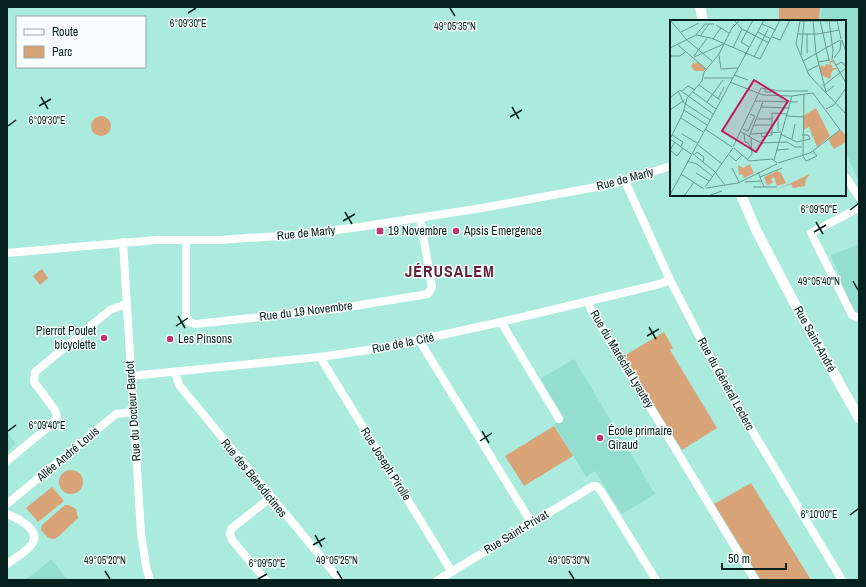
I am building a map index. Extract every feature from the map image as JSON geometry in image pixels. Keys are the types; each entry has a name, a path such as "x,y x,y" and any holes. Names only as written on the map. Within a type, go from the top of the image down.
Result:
{"street":[{"path":"700,7 703,20"},
{"name":"Rue de Marly","path":"7,252 123,242 219,240 296,235 420,218 492,206 625,180 670,166"},
{"path":"846,178 859,198"},
{"name":"Rue du Général Leclerc","path":"625,180 670,280 724,384 842,580"},
{"name":"Rue Saint-André","path":"741,196 757,232 797,308 859,418"},
{"path":"859,208 811,234 852,315 859,318"},
{"name":"Rue du 19 Novembre","path":"186,240 186,316 189,322 195,324 336,309 428,294 432,287 420,218"},
{"name":"Rue du Docteur Bardot","path":"123,242 142,541 150,580"},
{"name":"Rue de la Cité","path":"131,376 312,356 320,357 382,348 501,322 660,284 670,280"},
{"name":"Rue du Maréchal Lyautey","path":"589,301 590,308 755,580"},
{"path":"7,461 52,424 57,417 55,410 34,382 35,372 104,314 116,307 126,304"},
{"path":"501,322 559,419"},
{"path":"419,340 531,522"},
{"name":"Rue Joseph Pirolle","path":"320,357 452,572"},
{"name":"Rue des Bénédictines","path":"175,372 179,385 270,498 340,580"},
{"name":"Allée André Louis","path":"7,504 116,414 133,412"},
{"name":"Rue Saint-Privat","path":"438,580 531,522 593,486 596,486 602,491 656,580"},
{"path":"266,580 232,540 230,534 231,529 270,498"},
{"path":"7,514 21,519 31,531 34,538 32,544 7,564"}],"shaded area":[{"path":"822,7 859,7 859,182 846,153 846,20 820,20"},
{"path":"859,244 859,312 854,314 831,255"},
{"path":"574,359 655,494 622,514 595,471 586,477 554,424 564,418 540,379"},
{"path":"7,432 16,444 7,452"},
{"path":"51,559 68,580 24,580 35,573"}],"green space":[{"path":"779,7 820,7 819,20 779,20"},
{"path":"101,116 108,119 111,126 108,133 101,136 94,133 91,126 94,119"},
{"path":"42,269 48,278 40,285 33,276"},
{"path":"664,332 673,348 670,350 717,428 682,450 624,356"},
{"path":"554,426 573,456 524,486 505,456"},
{"path":"71,470 76,471 82,477 82,487 76,493 71,494 66,493 60,487 59,482 60,477 66,471"},
{"path":"751,483 811,580 761,580 714,504"},
{"path":"52,487 64,501 38,522 26,508"},
{"path":"65,505 69,505 76,509 78,518 58,537 54,539 48,538 41,530 42,525"}],"place":[{"name":"19 Novembre","path":"380,231"},
{"name":"Apsis Emergence","path":"456,231"},
{"name":"Pierrot Poulet bicyclette","path":"104,338"},
{"name":"Les Pinsons","path":"170,339"},
{"name":"École primaire Giraud","path":"600,438"}],"district":[{"name":"JÉRUSALEM","path":"450,271"}]}
